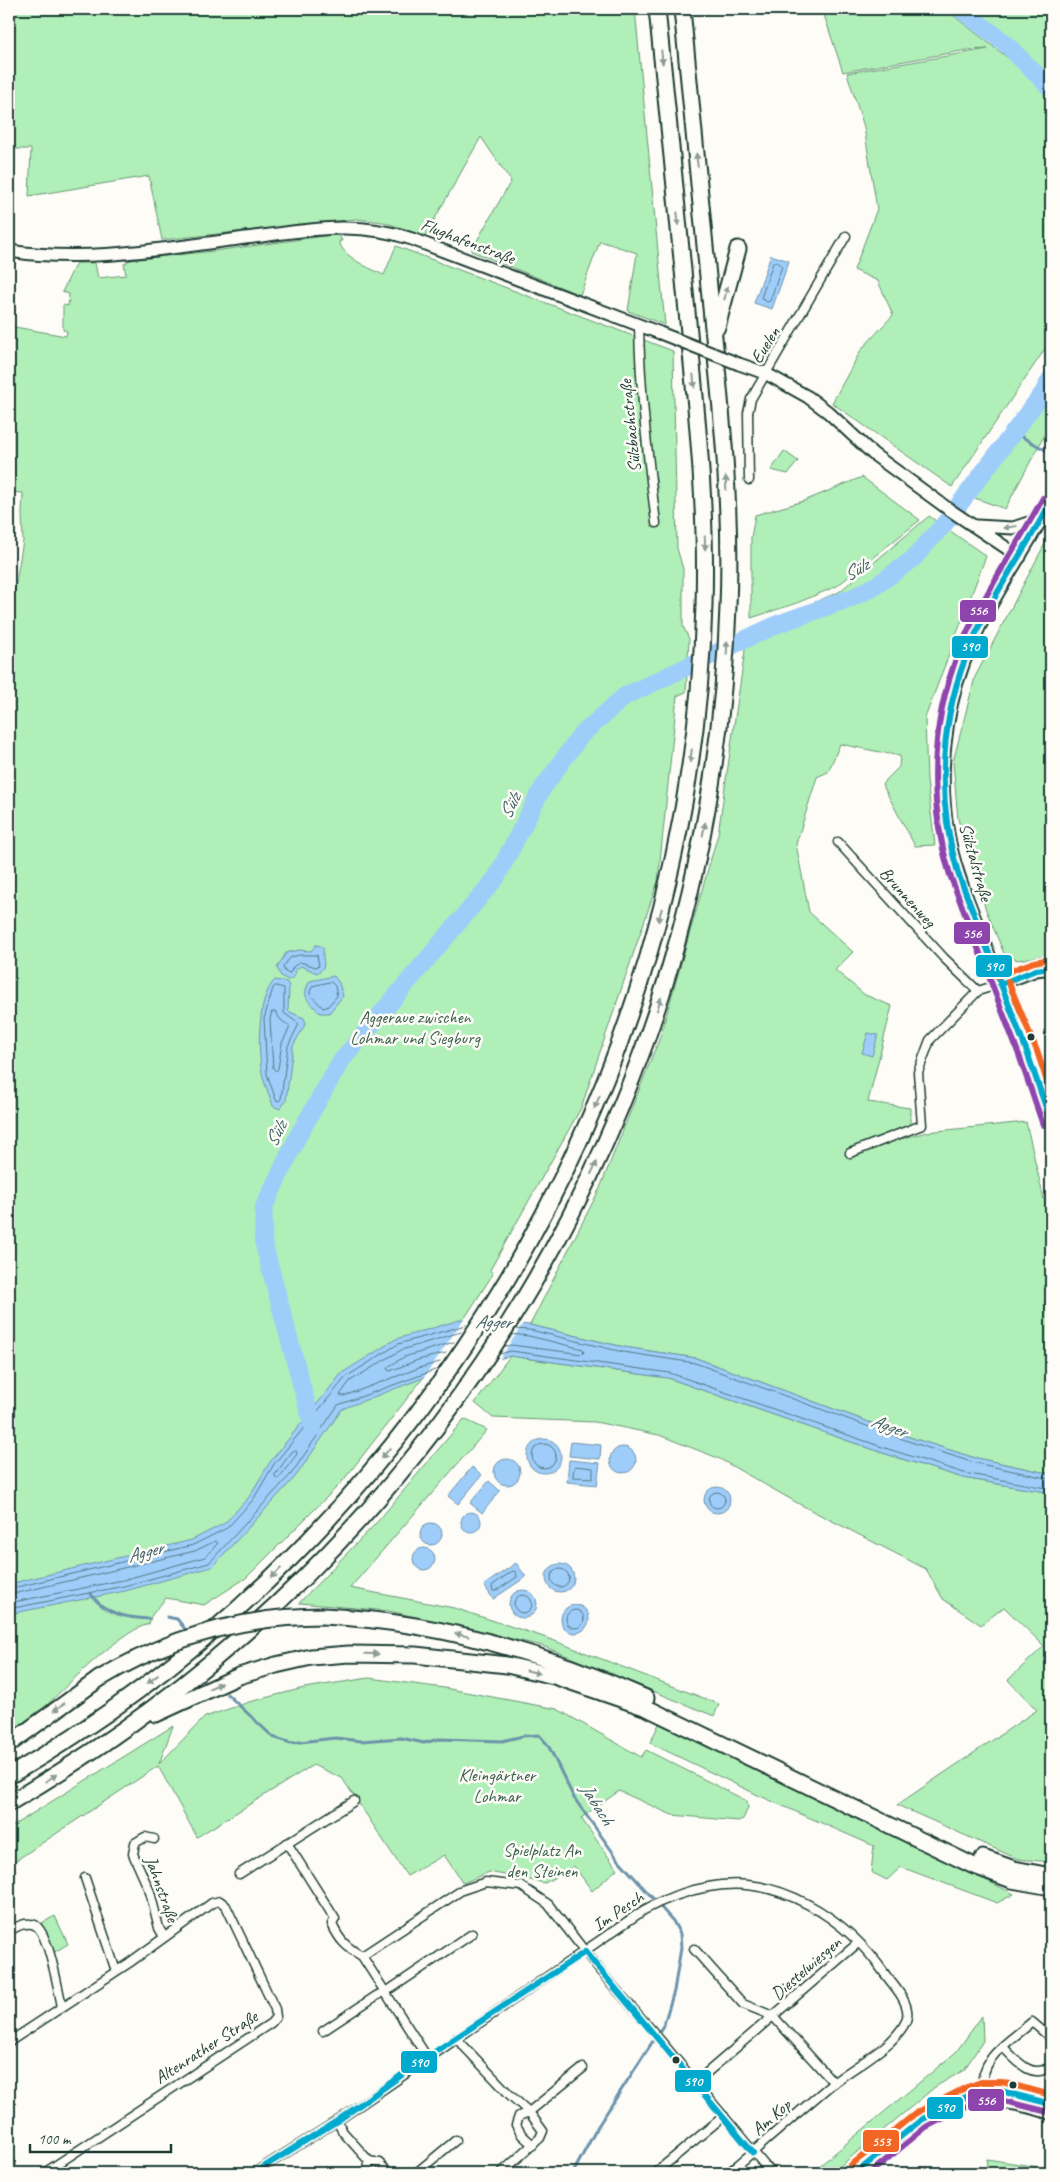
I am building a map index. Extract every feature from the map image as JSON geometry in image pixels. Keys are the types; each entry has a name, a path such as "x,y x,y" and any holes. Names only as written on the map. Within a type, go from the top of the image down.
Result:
{"highway":[{"path":"9,1776 80,1732 185,1654 253,1595 312,1537 359,1486 416,1415 455,1362 513,1271 574,1155 601,1094 642,978 663,904 678,839 698,707 704,608 705,553 701,459 657,9"},
{"path":"9,1803 54,1776 123,1730 202,1670 272,1610 327,1556 386,1491 480,1368 540,1273 572,1214 604,1147 630,1085 674,957 693,883 716,760 729,602 729,546 725,456 682,9"},
{"path":"714,338 738,249"},
{"path":"9,1744 100,1679 140,1656 206,1630 260,1619 323,1616 398,1622 472,1637 570,1667 976,1856 1014,1869 1051,1876"},
{"path":"123,1730 238,1676 276,1664 311,1657 349,1654 415,1655 458,1658 507,1665 554,1676 648,1704"},
{"path":"672,1715 985,1870 1012,1880 1051,1887"}],"main road":[{"name":"Flughafenstraße","path":"9,251 43,255 96,254 312,230 363,227 389,231 412,238 765,373 808,397 828,412 873,454 947,508 976,526"},
{"name":"Sülztalstraße","path":"1051,502 993,604 965,660 950,715 943,772 945,816 954,860 1000,984 1029,1054 1051,1122"},
{"path":"976,526 1013,528 1043,518"},
{"path":"976,526 1020,557"},
{"path":"1000,984 1036,970 1051,968"},
{"path":"856,2173 906,2130 933,2112 951,2104 982,2096 1013,2093 1051,2104"},
{"path":"982,2096 1051,2114"}],"street":[{"name":"Euelen","path":"749,480 748,413 751,399 846,236"},
{"name":"Sülzbachstraße","path":"638,325 639,364 645,430 656,523"},
{"name":"Brunnenweg","path":"838,842 852,850 943,957 978,992"},
{"path":"850,1153 922,1125 918,1072 930,1040 978,992 1000,984"},
{"path":"239,1874 354,1801"},
{"name":"Jahnstraße","path":"154,1840 145,1837 134,1843 134,1854 150,1892 159,1928 164,1936"},
{"path":"287,1843 335,1919 332,1924 338,1938 349,1949 362,1956 427,2057"},
{"path":"86,1878 116,1971"},
{"path":"362,1956 462,1890 486,1882 521,1886 548,1904 585,1952 771,2173"},
{"name":"Im Pesch","path":"254,2173 337,2121 427,2057 651,1906 662,1900 709,1886 749,1885 787,1894 822,1911 846,1930 878,1963 900,1996 908,2010 908,2018 892,2040 834,2083"},
{"name":"Jahnstraße","path":"9,2042 116,1971 212,1903 220,1901"},
{"name":"Altenrather Straße","path":"44,2173 272,2023 276,2017 275,2009 226,1906 220,1901"},
{"path":"9,1931 28,1924 36,1926 41,1933 49,1950 62,2006"},
{"path":"323,2031 472,1934"},
{"name":"Diestelwiesgen","path":"696,2082 858,1943"},
{"name":"Diestelwiesgen","path":"694,1949 743,2004 773,2016 834,2083"},
{"path":"982,2096 982,2074 989,2058 1032,2022 1051,2038"},
{"path":"456,2038 510,2095 529,2112 543,2132 540,2138 500,2173"},
{"path":"1003,2047 1021,2065 1035,2072 1045,2071 1051,2065"},
{"path":"532,2145 522,2135 516,2125 519,2116 529,2112 583,2068"},
{"name":"Am Kop","path":"728,2173 834,2083"},
{"path":"656,2173 724,2116"},
{"path":"337,2121 343,2132 368,2161 368,2173"},
{"path":"416,2173 456,2140"},
{"path":"368,2161 379,2162 389,2173"}],"green space":[{"path":"9,9 635,9 665,325 628,311 637,253 600,241 580,295 471,251 511,181 481,137 425,236 383,222 356,219 162,240 149,176 29,196 31,149 9,149"},
{"path":"822,9 945,9 1021,68 1020,54 964,9 1051,9 1051,340 952,487 832,403 861,350 893,315 878,281 854,270 877,209 864,127 847,73 988,49 967,50 843,72"},
{"name":"Aggeraue zwischen Lohmar und Siegburg","path":"339,234 342,241 339,241 341,247 345,252 358,262 384,275 396,246 673,351 677,548 683,569 683,626 689,639 686,692 677,696 658,881 581,1108 490,1270 493,1274 441,1355 342,1482 246,1578 204,1605 166,1598 151,1616 149,1624 135,1630 100,1655 19,1733 9,1739 9,607 12,606 23,541 23,493 9,492 9,326 66,336 67,331 63,330 63,305 68,306 69,294 62,292 76,263 95,263 98,278 126,275 124,264 130,260"},
{"path":"1051,376 1051,423 1005,509 972,497"},
{"path":"784,451 798,461 788,474 771,470"},
{"path":"862,477 920,520 837,586 797,603 751,618 751,538 755,515 804,501"},
{"path":"929,516 986,556 925,718 927,780 935,845 915,846 882,784 899,767 900,756 840,744 828,772 817,777 796,844 809,912 853,952 835,970 865,995 892,1006 868,1102 910,1108 910,1128 855,1151 927,1132 1026,1122 1051,1230 1051,1474 972,1457 909,1437 696,1358 624,1347 530,1325 600,1188 660,1037 718,834 748,630 839,592"},
{"path":"1051,532 1051,954 1018,960 1005,956 986,910 958,819 953,762 975,677"},
{"path":"510,1356 668,1378 883,1453 963,1478 1051,1493 1051,1862 1018,1859 897,1805 1037,1710 1008,1680 1044,1646 1004,1607 981,1625 943,1599 926,1569 801,1505 718,1458 659,1435 595,1422 493,1418 475,1403"},
{"path":"464,1419 487,1430 350,1588 454,1608 547,1638 719,1704 714,1716 543,1646 389,1611 299,1603 378,1521"},
{"name":"Kleingärtner Lohmar","path":"369,1678 444,1688 557,1709 641,1757 646,1750 747,1801 748,1808 743,1819 738,1821 672,1815 619,1791 581,1818 617,1869 592,1891 574,1866 545,1883 489,1872 463,1883 444,1855 407,1876 342,1778 313,1765 197,1837 158,1766 9,1865 9,1828 173,1726 159,1764 205,1717 249,1702 304,1688"},
{"path":"659,1724 770,1773 1014,1894 997,1903 901,1867 887,1880 871,1872 874,1846 760,1796 650,1743"},
{"path":"55,1916 68,1944 53,1953 40,1924"},
{"path":"982,2016 983,2041 964,2070 935,2087 832,2173 811,2173 956,2052"},
{"path":"987,2159 1051,2169 1051,2173 986,2173"}],"water":[{"path":"771,255 789,261 772,309 754,303"},
{"path":"316,945 321,946 324,950 324,965 320,971 317,973 301,966 296,970 294,977 288,980 281,976 277,968 286,953 299,950 311,951"},
{"path":"334,976 339,983 343,996 329,1013 320,1013 307,999 307,987 310,981"},
{"path":"275,980 287,982 289,987 288,1011 304,1018 306,1023 293,1046 286,1101 280,1109 273,1106 264,1080 259,1041 265,999 269,988"},
{"path":"868,1033 878,1035 872,1056 862,1053"},
{"name":"Agger","path":"463,1319 530,1325 624,1347 696,1358 909,1437 972,1457 1051,1474 1051,1493 963,1478 883,1453 668,1378 510,1356 423,1378 342,1409 296,1476 212,1567 125,1591 9,1614 9,1584 192,1540 225,1523 249,1497 270,1462 342,1373 396,1339"},
{"path":"544,1439 556,1444 561,1456 556,1468 544,1473 532,1468 527,1456 532,1444"},
{"path":"571,1442 601,1445 600,1459 569,1456"},
{"path":"623,1447 632,1451 636,1460 632,1469 623,1473 614,1469 610,1460 614,1451"},
{"path":"507,1459 516,1463 520,1472 516,1481 507,1485 498,1481 494,1472 498,1463"},
{"path":"569,1460 600,1463 597,1485 567,1482"},
{"path":"472,1467 482,1475 458,1504 448,1496"},
{"path":"489,1481 500,1491 482,1513 470,1503"},
{"path":"717,1487 726,1491 730,1500 726,1509 717,1513 708,1509 704,1500 708,1491"},
{"path":"471,1512 478,1515 481,1522 478,1529 471,1532 464,1529 461,1522 464,1515"},
{"path":"431,1523 439,1526 442,1534 439,1542 431,1545 423,1542 420,1534 423,1526"},
{"path":"424,1548 432,1551 435,1559 432,1567 424,1570 416,1567 413,1559 416,1551"},
{"path":"516,1563 526,1577 493,1599 484,1585"},
{"path":"560,1564 570,1568 574,1578 570,1588 560,1592 550,1588 546,1578 550,1568"},
{"path":"523,1590 533,1594 537,1604 533,1614 523,1618 513,1614 509,1604 513,1594"},
{"path":"575,1605 585,1609 589,1619 585,1629 575,1633 565,1629 561,1619 565,1609"}],"pier":[{"path":"465,1317 524,1322 498,1362 421,1382"}],"waterway":[{"name":"Sülz","path":"960,9 1004,42 1051,89"},
{"name":"Sülz","path":"313,1428 263,1241 264,1207 298,1136 341,1061 496,878 542,789 581,735 625,696 778,624 854,597 877,585 913,559 946,522 1043,393 1051,378"},
{"path":"1013,432 1049,452"},
{"name":"Jabach","path":"91,1594 102,1606 117,1614 149,1619"},
{"name":"Jabach","path":"167,1617 177,1619 185,1629"},
{"name":"Jabach","path":"227,1694 273,1737 291,1743 335,1738 361,1741 401,1738 424,1743 439,1739 502,1741 523,1736 539,1735 548,1745 574,1798 617,1858 673,1921 680,1934 681,1948 674,1991 664,2024 598,2126 573,2173"}],"transit line":[{"name":"556","path":"1043,498 983,602 965,637 954,666 945,695 939,725 935,785 942,845 950,875 1019,1055 1043,1125"},
{"name":"590","path":"1051,502 990,606 972,642 953,698 944,756 946,815 958,873 1027,1052 1051,1122"},
{"name":"553","path":"997,976 1034,962 1050,959"},
{"name":"590","path":"1000,984 1036,970 1051,968"},
{"name":"553","path":"1008,981 1037,1051 1051,1094"},
{"name":"590","path":"585,1952 753,2153"},
{"name":"590","path":"254,2173 337,2121 427,2057 585,1952"},
{"name":"553","path":"850,2166 916,2113 967,2087 981,2082 1002,2082 1051,2095"},
{"name":"590","path":"856,2173 921,2120 970,2095 982,2091 1001,2091 1051,2104"},
{"name":"556","path":"870,2173 926,2127 973,2103 983,2100 1000,2100 1048,2112"}],"park label":[{"name":"Spielplatz An den Steinen","path":"542,1860"}]}
